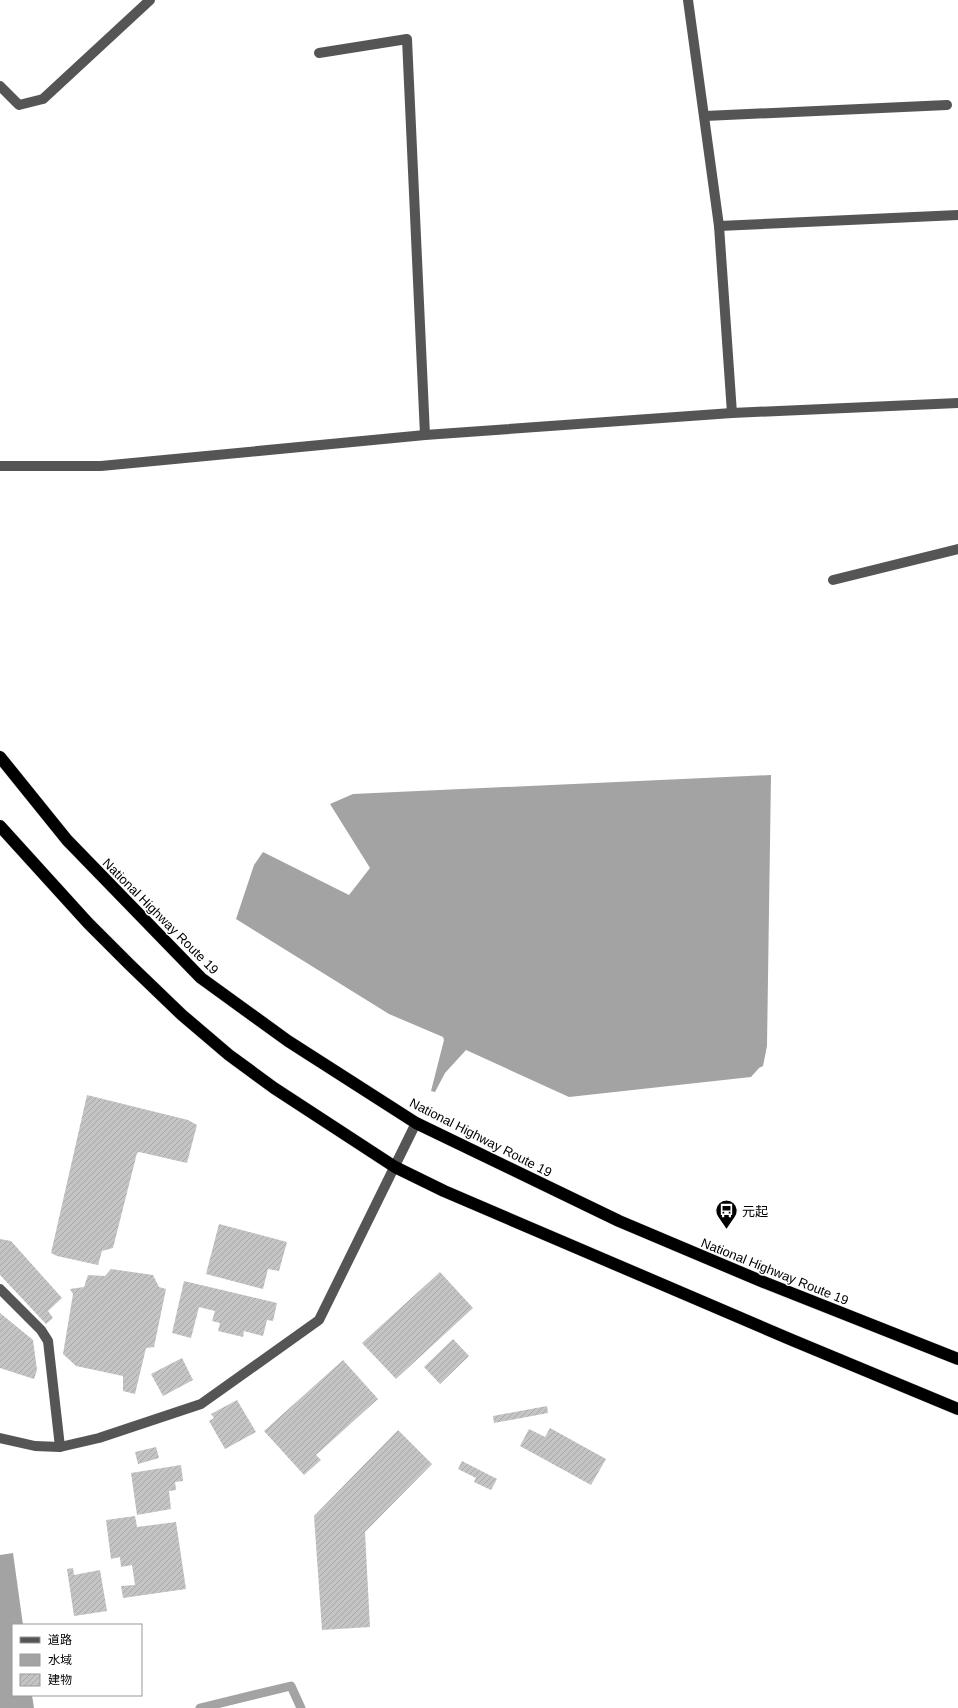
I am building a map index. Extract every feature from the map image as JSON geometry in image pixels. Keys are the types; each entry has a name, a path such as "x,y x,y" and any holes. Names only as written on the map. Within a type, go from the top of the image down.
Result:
{"highway":[{"name":"National Highway Route 19","path":"0,757 67,840 200,978 288,1041 416,1123 619,1221 761,1282 958,1359"},
{"path":"0,826 88,923 182,1015 229,1055 274,1088 395,1167 444,1191 509,1219 958,1409"}],"street":[{"path":"0,86 19,105 43,99 150,0"},
{"path":"688,0 719,226 732,413"},
{"path":"319,53 407,39 425,435"},
{"path":"705,116 947,105"},
{"path":"719,226 958,214"},
{"path":"0,466 101,466 425,435 732,413 958,403"},
{"path":"833,580 958,549"},
{"path":"0,1438 35,1446 60,1447 99,1438 201,1404 319,1320 416,1123"},
{"path":"0,1289 41,1330 48,1342 60,1447"}],"water":[{"path":"771,775 767,1046 763,1066 759,1068 751,1077 569,1097 466,1050 445,1073 435,1092 431,1091 444,1040 443,1037 389,1014 236,919 254,865 263,852 349,895 370,868 330,804 353,794"},
{"path":"13,1553 23,1624 12,1624 12,1696 32,1696 34,1708 0,1708 0,1555"}],"building":[{"path":"87,1095 188,1120 197,1125 187,1163 139,1152 137,1153 113,1248 102,1251 98,1265 57,1256 51,1253"},
{"path":"219,1224 287,1242 279,1271 268,1269 263,1289 206,1274"},
{"path":"0,1239 11,1241 62,1298 48,1311 53,1318 46,1324 0,1275"},
{"path":"111,1269 153,1275 159,1287 166,1289 154,1347 146,1348 135,1394 123,1391 123,1376 76,1366 63,1354 73,1294 70,1289 84,1287 88,1275 105,1276"},
{"path":"440,1272 473,1308 396,1379 362,1343"},
{"path":"184,1281 277,1303 273,1321 267,1320 263,1336 244,1331 243,1337 218,1331 220,1323 212,1321 215,1311 199,1307 191,1338 172,1333"},
{"path":"0,1313 33,1340 37,1370 34,1379 0,1368"},
{"path":"453,1339 469,1356 440,1384 424,1367"},
{"path":"182,1358 193,1380 163,1396 151,1374"},
{"path":"343,1360 378,1399 316,1455 321,1460 304,1475 264,1431"},
{"path":"237,1400 256,1432 225,1449 209,1421 214,1418 211,1414"},
{"path":"547,1406 548,1413 494,1423 493,1416"},
{"path":"550,1428 606,1459 591,1485 520,1446 529,1429 545,1437"},
{"path":"398,1430 432,1464 365,1532 370,1627 322,1630 314,1516"},
{"path":"156,1447 159,1458 138,1464 135,1452"},
{"path":"462,1461 497,1479 491,1490 474,1482 476,1478 458,1469"},
{"path":"181,1465 183,1481 175,1482 176,1490 169,1491 171,1509 137,1515 131,1473"},
{"path":"135,1516 137,1527 176,1522 186,1589 123,1598 121,1586 135,1585 132,1565 121,1567 120,1557 111,1559 106,1520"},
{"path":"73,1568 74,1575 100,1570 107,1611 74,1616 67,1569"}],"waterway":[{"path":"200,1708 291,1686 301,1708"}],"place":[{"name":"元起","path":"726,1230"}]}
